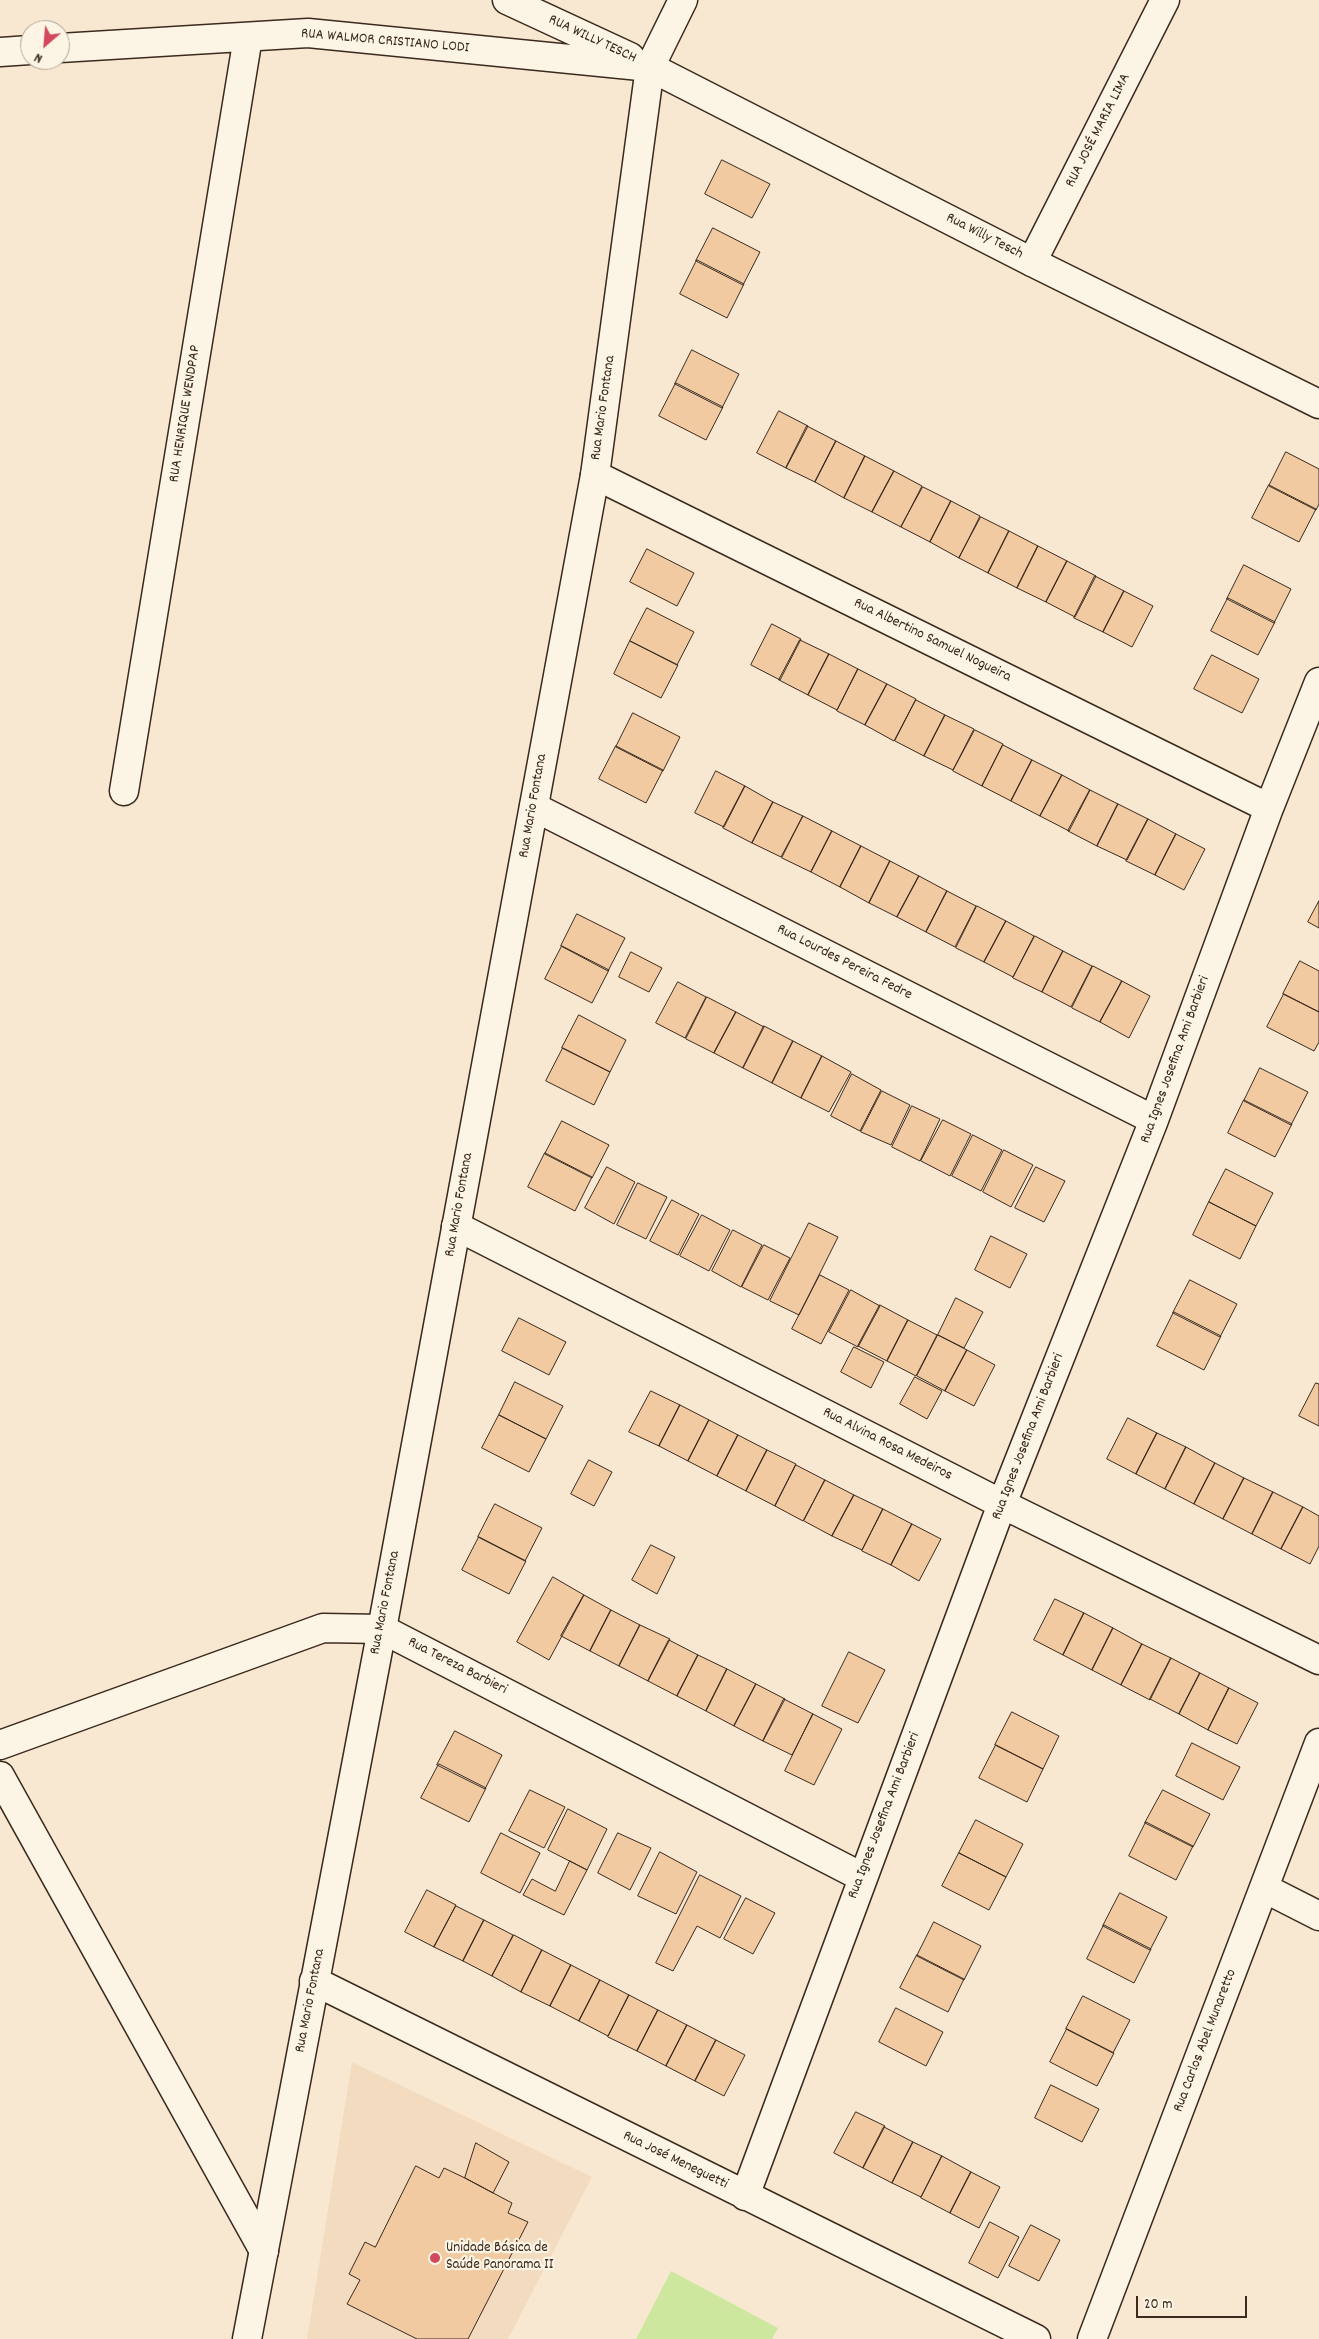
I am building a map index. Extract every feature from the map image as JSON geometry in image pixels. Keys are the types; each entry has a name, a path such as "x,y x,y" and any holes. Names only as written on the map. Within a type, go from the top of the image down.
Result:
{"street":[{"name":"RUA WILLY TESCH","path":"507,0 650,66"},
{"path":"650,66 683,0"},
{"name":"RUA JOSÉ MARIA LIMA","path":"1032,262 1165,0"},
{"name":"RUA WALMOR CRISTIANO LODI","path":"70,47 308,33 650,66"},
{"name":"RUA HENRIQUE WENDPAP","path":"124,791 248,37"},
{"path":"0,52 20,51"},
{"name":"Rua Willy Tesch","path":"650,66 1032,262 1319,404"},
{"name":"Rua Mario Fontana","path":"247,2339 382,1629 595,475 650,66"},
{"name":"Rua Albertino Samuel Nogueira","path":"595,475 1269,808"},
{"name":"Rua Ignes Josefina Ami Barbieri","path":"745,2196 1002,1504 1154,1120 1269,808 1319,682"},
{"name":"Rua Lourdes Pereira Fedre","path":"534,807 1154,1120"},
{"name":"Rua Alvina Rosa Medeiros","path":"456,1226 1002,1504 1319,1660"},
{"name":"Rua Tereza Barbieri","path":"0,1745 323,1628 382,1629 862,1877"},
{"name":"Rua Carlos Abel Munaretto","path":"1102,2336 1264,1888 1319,1743"},
{"path":"0,1776 264,2252"},
{"path":"1264,1888 1319,1916"},
{"name":"Rua José Meneguetti","path":"314,1981 1036,2339"}],"shaded area":[{"name":"Unidade Básica de Saúde Panorama II","path":"352,2062 592,2177 508,2339 307,2339"}],"green space":[{"path":"671,2271 778,2328 772,2339 636,2339"}],"building":[{"path":"722,160 770,184 752,218 705,194"},
{"path":"713,228 760,252 743,285 696,261"},
{"path":"697,260 744,284 727,318 680,294"},
{"path":"692,350 739,374 722,408 675,384"},
{"path":"676,383 723,407 706,440 659,416"},
{"path":"779,411 808,426 786,468 757,453"},
{"path":"807,426 836,441 815,482 786,468"},
{"path":"836,441 865,456 844,498 815,482"},
{"path":"1286,452 1319,469 1319,504 1316,510 1269,486"},
{"path":"865,456 894,471 872,512 844,498"},
{"path":"894,471 922,486 901,527 872,512"},
{"path":"1269,485 1316,509 1299,542 1252,518"},
{"path":"923,487 951,501 930,542 901,527"},
{"path":"951,501 980,516 959,558 930,542"},
{"path":"981,517 1009,531 988,573 959,558"},
{"path":"1009,531 1038,546 1017,588 988,573"},
{"path":"1038,546 1067,561 1046,602 1017,588"},
{"path":"647,549 694,573 677,606 630,582"},
{"path":"1067,561 1096,576 1075,617 1046,602"},
{"path":"1244,565 1291,589 1274,623 1227,599"},
{"path":"1095,576 1124,591 1103,632 1074,618"},
{"path":"1124,591 1153,606 1132,647 1103,632"},
{"path":"1228,598 1275,622 1258,655 1211,631"},
{"path":"647,608 694,632 677,665 630,641"},
{"path":"772,624 801,639 780,680 751,665"},
{"path":"800,640 829,654 808,695 779,680"},
{"path":"630,641 678,665 661,698 614,674"},
{"path":"829,654 858,669 837,710 808,695"},
{"path":"1212,655 1259,679 1242,713 1194,689"},
{"path":"858,669 887,684 865,725 837,711"},
{"path":"887,684 916,699 894,741 865,725"},
{"path":"916,700 945,715 924,756 895,741"},
{"path":"633,713 680,737 663,771 616,747"},
{"path":"945,715 974,729 953,770 924,756"},
{"path":"975,730 1003,744 982,786 953,771"},
{"path":"1003,745 1032,760 1011,801 982,786"},
{"path":"616,746 663,770 646,803 599,779"},
{"path":"1032,760 1062,775 1040,816 1011,801"},
{"path":"716,771 745,786 724,827 695,813"},
{"path":"1062,775 1090,790 1069,831 1040,816"},
{"path":"745,786 773,802 752,843 723,828"},
{"path":"1090,790 1118,804 1097,846 1068,831"},
{"path":"773,802 803,816 781,857 752,843"},
{"path":"1118,804 1148,819 1127,860 1097,846"},
{"path":"803,816 832,831 811,872 782,858"},
{"path":"1148,819 1176,834 1155,875 1126,861"},
{"path":"832,831 861,846 840,887 811,872"},
{"path":"1176,834 1205,849 1184,890 1155,875"},
{"path":"861,846 890,861 869,903 840,887"},
{"path":"890,861 919,876 897,917 869,903"},
{"path":"919,876 947,891 926,932 897,917"},
{"path":"947,891 976,906 955,947 926,932"},
{"path":"1319,901 1319,928 1308,922"},
{"path":"977,906 1006,921 984,962 956,948"},
{"path":"577,914 625,938 608,971 561,946"},
{"path":"1006,921 1034,936 1013,977 984,962"},
{"path":"1035,936 1063,951 1042,992 1013,978"},
{"path":"562,946 609,970 592,1003 545,979"},
{"path":"1063,951 1092,966 1071,1007 1042,992"},
{"path":"631,952 662,968 649,992 619,977"},
{"path":"1300,961 1319,971 1319,1012 1283,994"},
{"path":"1093,966 1122,981 1100,1022 1072,1008"},
{"path":"1122,981 1150,996 1129,1038 1100,1022"},
{"path":"678,982 706,997 685,1038 656,1023"},
{"path":"1284,994 1319,1012 1319,1042 1314,1051 1267,1027"},
{"path":"707,997 736,1012 714,1053 686,1039"},
{"path":"736,1012 764,1027 743,1068 714,1053"},
{"path":"579,1015 626,1040 610,1072 562,1048"},
{"path":"764,1026 793,1041 772,1083 743,1068"},
{"path":"793,1041 822,1056 801,1098 772,1083"},
{"path":"563,1048 610,1072 594,1105 546,1081"},
{"path":"822,1056 851,1072 829,1112 801,1098"},
{"path":"1260,1068 1308,1092 1291,1125 1244,1101"},
{"path":"852,1074 881,1090 860,1131 831,1116"},
{"path":"882,1091 910,1105 891,1145 861,1132"},
{"path":"1244,1100 1292,1124 1275,1157 1228,1133"},
{"path":"912,1106 940,1119 920,1161 892,1147"},
{"path":"943,1120 971,1134 950,1176 921,1161"},
{"path":"562,1121 609,1145 592,1178 545,1154"},
{"path":"973,1135 1002,1150 981,1191 952,1176"},
{"path":"1004,1150 1033,1165 1011,1207 983,1192"},
{"path":"545,1153 592,1177 575,1211 528,1187"},
{"path":"607,1167 635,1182 614,1224 585,1208"},
{"path":"1036,1167 1065,1181 1044,1222 1015,1208"},
{"path":"1226,1169 1273,1193 1256,1226 1209,1202"},
{"path":"638,1183 667,1197 646,1239 617,1225"},
{"path":"672,1200 699,1214 678,1255 650,1241"},
{"path":"1209,1202 1256,1226 1240,1259 1193,1235"},
{"path":"702,1215 730,1230 709,1271 680,1256"},
{"path":"809,1223 838,1237 799,1315 770,1301"},
{"path":"733,1230 762,1245 741,1287 712,1271"},
{"path":"991,1236 1027,1254 1010,1288 975,1270"},
{"path":"764,1245 790,1258 768,1300 742,1287"},
{"path":"820,1275 849,1290 821,1344 792,1329"},
{"path":"1190,1280 1237,1304 1220,1337 1173,1313"},
{"path":"851,1290 880,1306 858,1347 829,1332"},
{"path":"956,1298 983,1312 964,1348 938,1335"},
{"path":"880,1305 908,1320 887,1361 858,1346"},
{"path":"1174,1312 1221,1336 1204,1370 1157,1346"},
{"path":"519,1318 566,1342 549,1375 502,1351"},
{"path":"908,1320 937,1335 916,1376 887,1361"},
{"path":"938,1335 967,1350 945,1391 917,1376"},
{"path":"854,1347 884,1362 871,1388 841,1372"},
{"path":"967,1350 995,1365 974,1406 945,1391"},
{"path":"915,1377 942,1391 927,1419 900,1404"},
{"path":"515,1382 563,1406 546,1439 499,1415"},
{"path":"1316,1383 1319,1384 1319,1426 1299,1416"},
{"path":"651,1391 680,1405 659,1446 629,1432"},
{"path":"680,1405 709,1420 688,1461 659,1446"},
{"path":"499,1415 546,1439 529,1472 482,1448"},
{"path":"1128,1418 1157,1433 1136,1474 1107,1459"},
{"path":"709,1420 738,1435 717,1476 688,1461"},
{"path":"1157,1433 1186,1447 1165,1489 1136,1474"},
{"path":"738,1435 767,1450 746,1491 717,1476"},
{"path":"1186,1447 1215,1463 1194,1504 1165,1489"},
{"path":"767,1450 796,1464 775,1506 746,1491"},
{"path":"589,1460 612,1472 594,1506 571,1494"},
{"path":"1215,1463 1244,1478 1223,1519 1194,1504"},
{"path":"796,1465 825,1480 803,1521 775,1506"},
{"path":"1244,1478 1273,1492 1252,1534 1223,1519"},
{"path":"825,1480 854,1495 832,1536 804,1521"},
{"path":"1273,1492 1303,1507 1281,1549 1252,1534"},
{"path":"854,1495 883,1509 862,1550 832,1536"},
{"path":"495,1504 542,1528 525,1561 478,1537"},
{"path":"1303,1507 1319,1516 1319,1546 1310,1564 1281,1549"},
{"path":"883,1509 912,1524 891,1565 862,1551"},
{"path":"912,1524 941,1539 919,1581 891,1565"},
{"path":"479,1537 526,1561 509,1594 462,1570"},
{"path":"651,1545 675,1557 657,1594 632,1580"},
{"path":"553,1577 584,1595 549,1660 517,1642"},
{"path":"584,1595 611,1610 590,1651 561,1636"},
{"path":"1055,1599 1084,1613 1063,1655 1034,1640"},
{"path":"611,1610 640,1625 619,1666 590,1651"},
{"path":"1084,1613 1113,1628 1092,1670 1063,1655"},
{"path":"640,1625 670,1639 648,1681 619,1666"},
{"path":"1113,1628 1142,1644 1121,1685 1092,1670"},
{"path":"669,1640 698,1655 677,1696 648,1681"},
{"path":"1142,1644 1171,1658 1150,1700 1121,1685"},
{"path":"849,1652 885,1670 858,1723 822,1706"},
{"path":"698,1655 727,1669 706,1711 677,1696"},
{"path":"1171,1658 1200,1673 1179,1714 1150,1699"},
{"path":"727,1669 756,1684 734,1726 706,1711"},
{"path":"1200,1673 1229,1688 1208,1730 1179,1714"},
{"path":"756,1684 785,1699 763,1741 734,1726"},
{"path":"1229,1688 1258,1703 1237,1744 1208,1730"},
{"path":"784,1699 813,1714 792,1755 763,1741"},
{"path":"1012,1712 1059,1736 1043,1769 995,1745"},
{"path":"813,1714 842,1729 814,1785 785,1771"},
{"path":"455,1731 502,1755 485,1789 437,1765"},
{"path":"1192,1743 1240,1767 1223,1800 1176,1776"},
{"path":"996,1745 1043,1769 1027,1802 979,1778"},
{"path":"439,1764 486,1788 469,1822 421,1798"},
{"path":"530,1790 565,1807 544,1848 509,1831"},
{"path":"1163,1790 1210,1814 1193,1847 1145,1823"},
{"path":"568,1809 607,1829 587,1870 548,1850"},
{"path":"976,1820 1023,1844 1006,1877 959,1853"},
{"path":"1146,1822 1193,1846 1176,1880 1129,1856"},
{"path":"501,1833 540,1853 520,1893 481,1873"},
{"path":"618,1833 651,1848 630,1890 598,1873"},
{"path":"660,1852 697,1872 676,1914 638,1896"},
{"path":"959,1853 1006,1877 989,1910 942,1886"},
{"path":"570,1861 587,1870 564,1915 523,1895 532,1879 555,1891"},
{"path":"700,1875 741,1896 720,1938 697,1926 673,1971 656,1963"},
{"path":"427,1890 456,1905 434,1947 405,1932"},
{"path":"1120,1893 1167,1917 1150,1950 1103,1926"},
{"path":"746,1898 775,1913 753,1954 724,1939"},
{"path":"456,1906 484,1920 463,1961 434,1947"},
{"path":"484,1920 513,1935 492,1976 463,1961"},
{"path":"934,1922 981,1946 964,1980 917,1956"},
{"path":"1104,1925 1151,1949 1134,1983 1087,1959"},
{"path":"514,1935 542,1950 521,1992 492,1976"},
{"path":"542,1950 571,1965 550,2006 521,1992"},
{"path":"917,1955 964,1979 948,2012 900,1988"},
{"path":"571,1965 600,1980 579,2021 550,2006"},
{"path":"600,1980 629,1995 608,2036 579,2021"},
{"path":"629,1995 658,2010 637,2051 608,2037"},
{"path":"1083,1996 1130,2020 1113,2053 1066,2029"},
{"path":"896,2008 943,2032 926,2066 879,2042"},
{"path":"658,2010 687,2025 666,2066 637,2051"},
{"path":"687,2025 716,2040 695,2081 666,2066"},
{"path":"1067,2029 1114,2053 1097,2086 1050,2062"},
{"path":"716,2040 745,2055 724,2096 695,2081"},
{"path":"1051,2085 1099,2109 1082,2142 1035,2118"},
{"path":"856,2112 885,2126 863,2168 834,2153"},
{"path":"884,2127 913,2142 892,2183 863,2168"},
{"path":"913,2142 942,2156 921,2197 892,2183"},
{"path":"476,2143 509,2162 493,2193 465,2178"},
{"path":"942,2156 971,2172 950,2213 921,2198"},
{"path":"416,2166 439,2178 444,2168 465,2178 512,2203 508,2213 528,2222 468,2339 417,2339 347,2304 360,2280 349,2274 365,2242 375,2247"},
{"path":"971,2172 1000,2187 979,2228 950,2213"},
{"path":"990,2222 1019,2237 998,2278 969,2263"},
{"path":"1031,2225 1060,2240 1039,2281 1009,2266"}],"place":[{"name":"Unidade Básica de Saúde Panorama II","path":"435,2258"}]}
